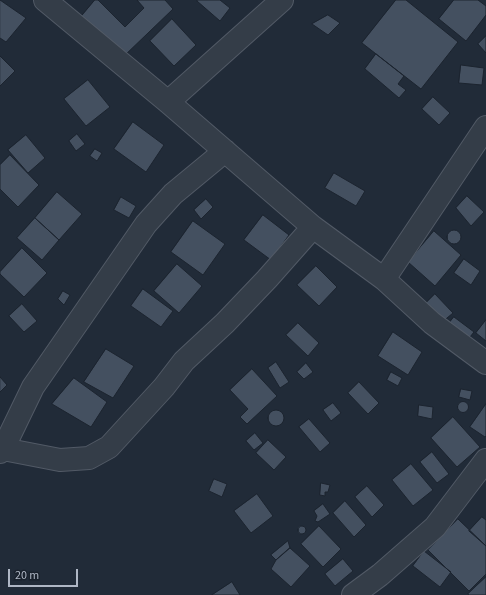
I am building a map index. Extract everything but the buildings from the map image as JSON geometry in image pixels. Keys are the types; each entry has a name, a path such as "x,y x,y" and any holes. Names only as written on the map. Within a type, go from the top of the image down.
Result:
{"street":[{"path":"45,0 168,102 313,227 384,279 432,322 486,364"},
{"path":"168,102 282,0"},
{"path":"384,279 486,127"},
{"path":"225,152 173,194 146,224 124,258 33,387 2,450 60,460 89,458 109,447 164,386 184,361 267,279 313,227"},
{"path":"353,595 380,575 435,527 486,460"}]}
